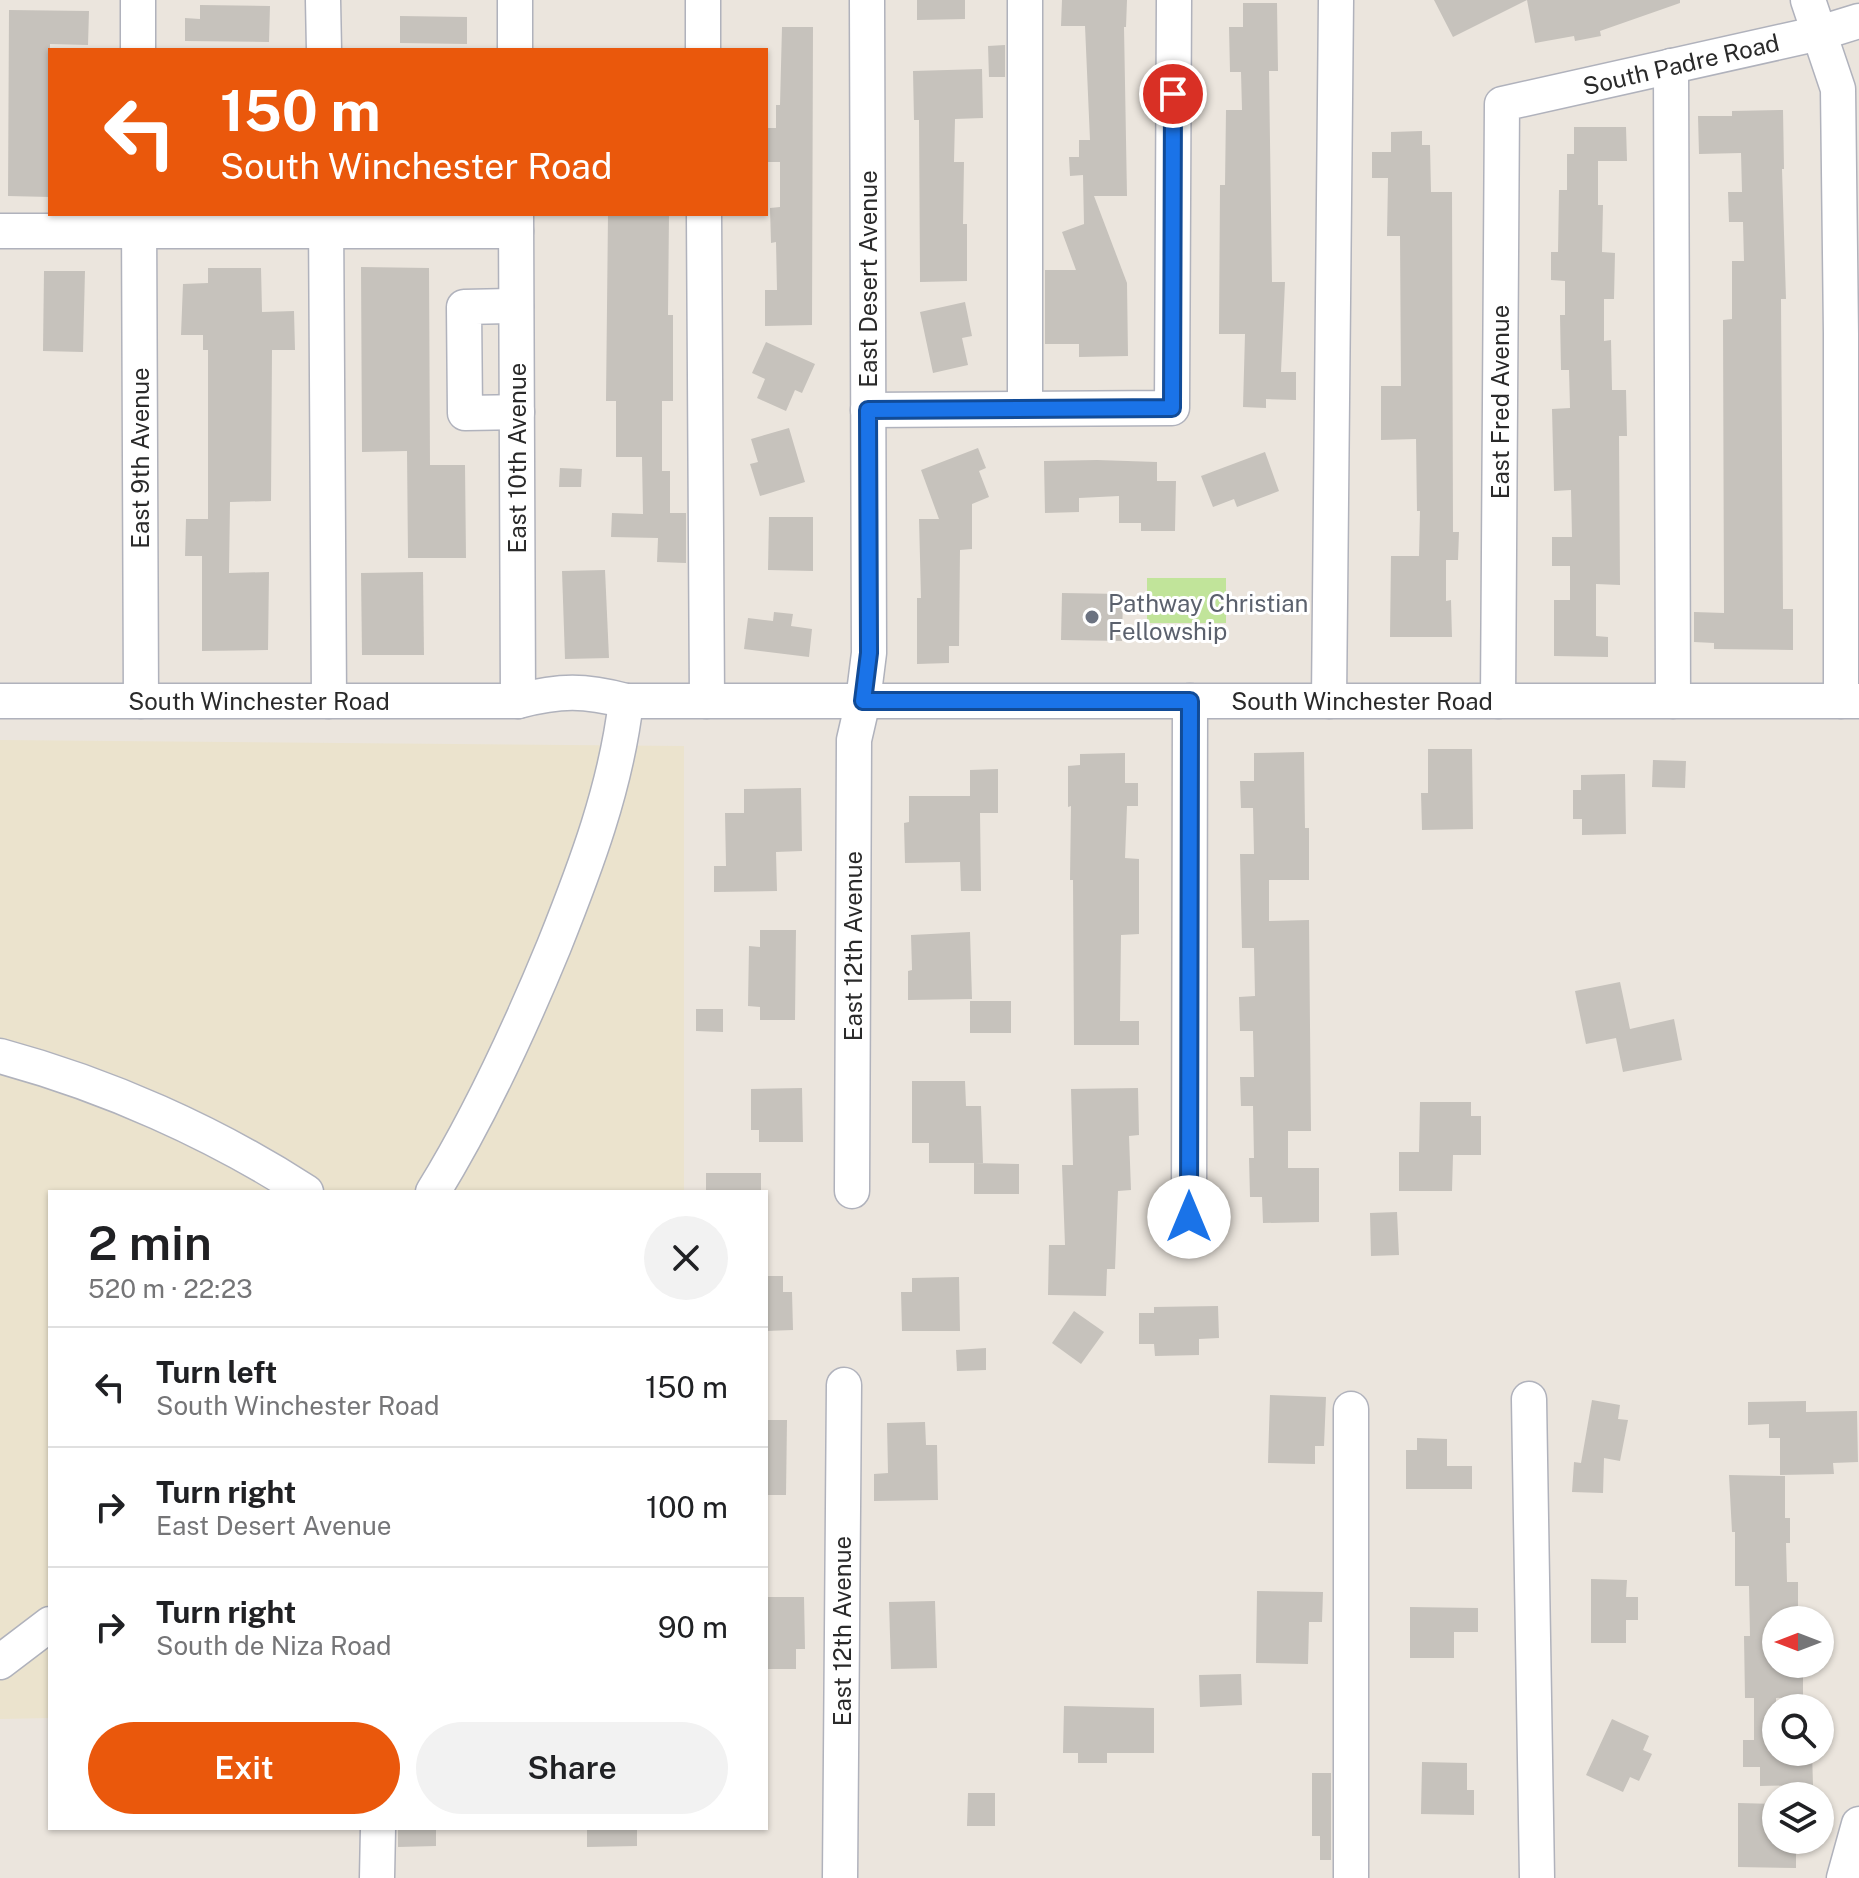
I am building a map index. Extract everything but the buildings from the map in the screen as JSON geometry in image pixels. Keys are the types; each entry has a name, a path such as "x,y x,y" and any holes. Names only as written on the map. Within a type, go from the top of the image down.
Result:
{"street":[{"path":"138,0 138,48"},
{"path":"323,0 324,48"},
{"path":"515,0 515,48"},
{"path":"703,0 703,48"},
{"name":"East Desert Avenue","path":"863,701 869,653 867,0"},
{"path":"1025,0 1025,407"},
{"path":"868,410 1172,408 1174,0"},
{"path":"1329,701 1336,0"},
{"path":"1808,0 1838,89 1850,334 1850,701"},
{"name":"South Padre Road","path":"1502,104 1820,33 1859,21"},
{"path":"1671,66 1673,701"},
{"name":"East Fred Avenue","path":"1498,701 1502,104"},
{"path":"704,216 707,701"},
{"path":"0,231 139,222 516,222"},
{"name":"East 9th Avenue","path":"139,222 141,701"},
{"name":"East 10th Avenue","path":"516,222 518,701"},
{"path":"326,223 329,701"},
{"path":"516,306 464,307 465,413 517,412"},
{"name":"South Winchester Road","path":"0,701 518,701 552,713 590,712 626,701 1850,701"},
{"path":"434,1190 502,1066 580,880 611,785 620,749 626,701"},
{"name":"East 12th Avenue","path":"852,1191 854,740 863,701"},
{"path":"1189,1217 1190,701"},
{"path":"0,1056 121,1097 202,1134 303,1190"},
{"name":"East 12th Avenue","path":"840,1878 844,1385"},
{"path":"1529,1399 1537,1878"},
{"path":"1351,1409 1351,1878"},
{"path":"0,1662 48,1626"},
{"path":"1844,1878 1859,1824"},
{"path":"377,1878 378,1830"}],"shaded area":[{"path":"0,740 684,746 684,1190 48,1190 48,1718 0,1719"}],"green space":[{"path":"1147,578 1226,578 1226,623 1147,623"}],"place":[{"name":"Pathway Christian Fellowship","path":"1092,617"}],"route":[{"path":"1173,94 1172,408 868,410 869,653 863,701 1190,701 1189,1217"}]}
